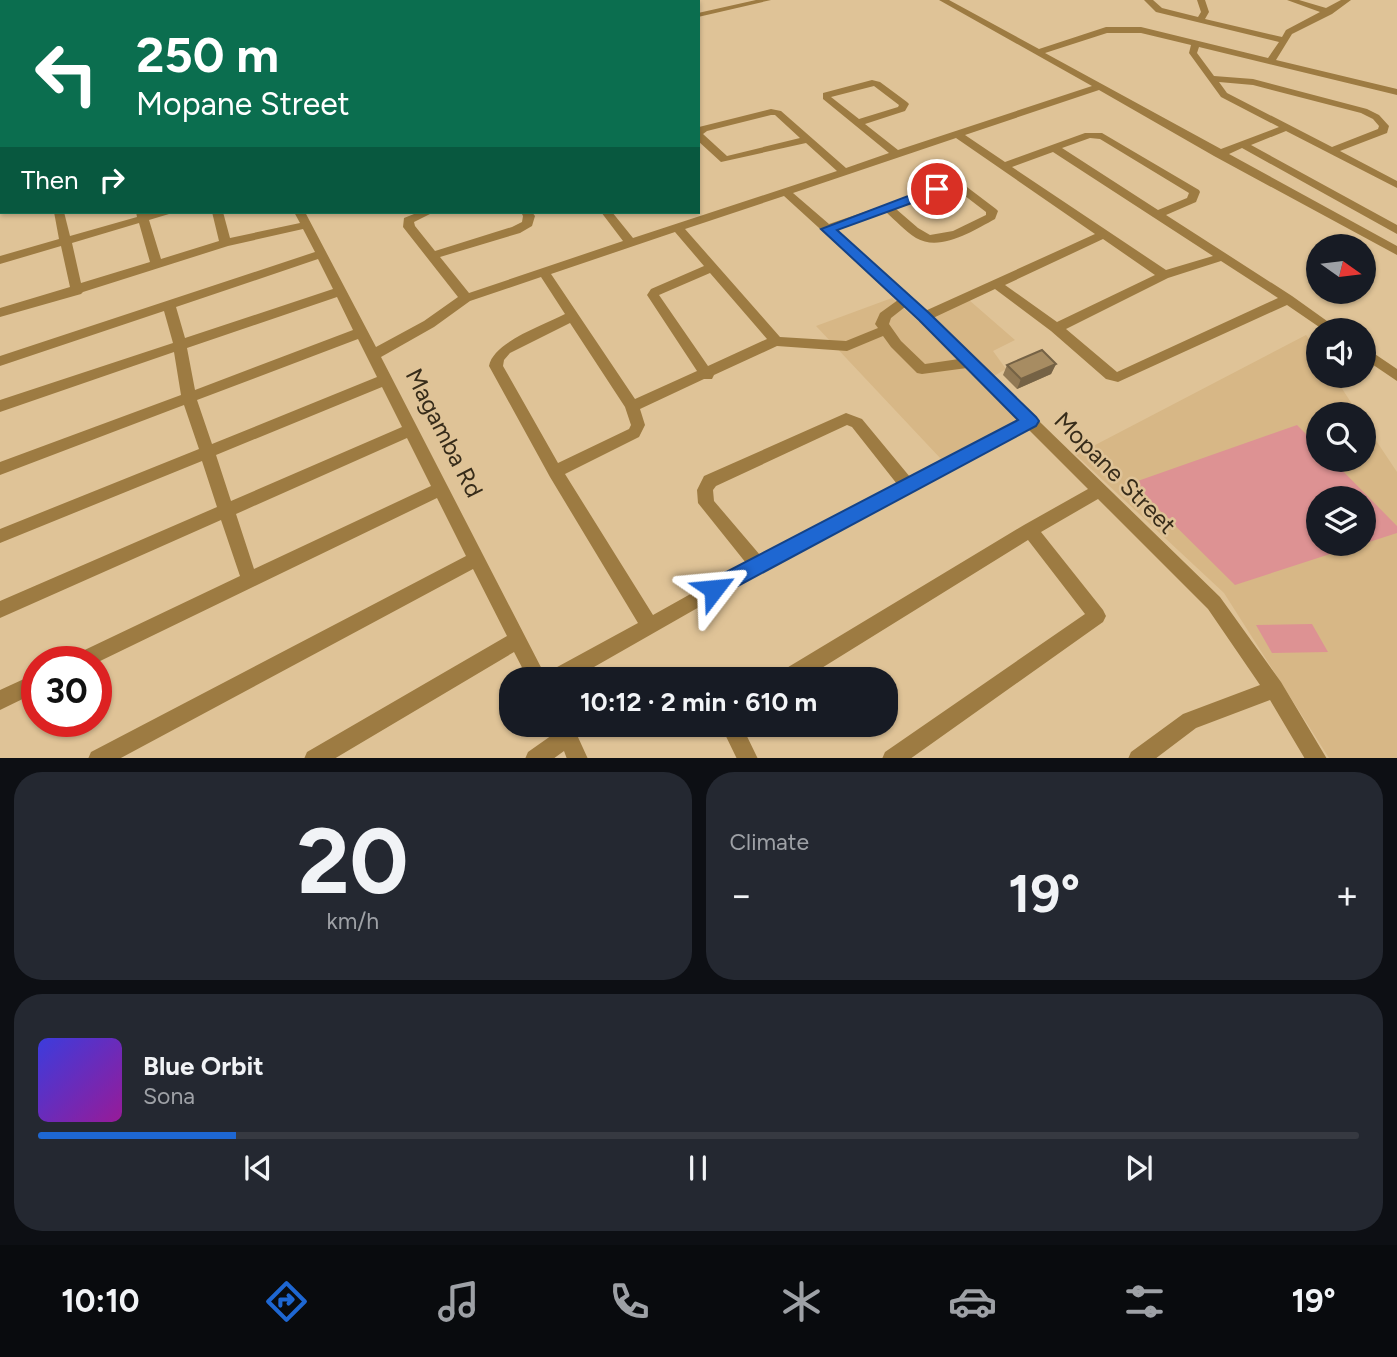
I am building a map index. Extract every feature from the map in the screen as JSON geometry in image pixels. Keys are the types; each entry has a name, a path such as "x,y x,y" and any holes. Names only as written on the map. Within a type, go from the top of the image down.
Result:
{"street":[{"path":"722,0 732,8"},
{"path":"700,15 767,0"},
{"path":"943,0 1397,251"},
{"path":"1148,0 1159,10 1283,40"},
{"path":"1199,21 1205,12 1200,0"},
{"path":"1291,0 1329,12"},
{"path":"1270,62 1289,32 1347,0"},
{"path":"1036,53 1106,30 1123,28 1397,92"},
{"path":"1196,43 1193,53 1224,95 1396,184"},
{"path":"1210,78 1253,82 1364,111 1376,117 1384,127 1383,131 1331,151"},
{"path":"857,123 902,109 904,104 872,83 826,95 857,123 896,154"},
{"path":"375,355 429,324 466,298 1099,88"},
{"path":"700,133 771,112 778,113 843,171"},
{"path":"1218,154 1286,128"},
{"path":"958,135 1164,275"},
{"path":"1005,166 1089,135 1102,136 1195,191 1192,200 1156,215"},
{"path":"700,137 725,160 808,139"},
{"path":"1243,145 1397,230"},
{"path":"1056,149 1316,318"},
{"path":"827,229 937,189 959,186 992,211 991,217 981,222 930,240 922,237 888,208"},
{"name":"Mopane Street","path":"786,192 924,317 1214,603 1274,689 1317,758"},
{"path":"58,214 78,291"},
{"path":"218,214 225,243"},
{"path":"423,214 408,220 409,227 466,298"},
{"path":"431,256 516,230 528,224 528,214"},
{"path":"608,214 631,243"},
{"path":"0,260 142,215 157,265"},
{"path":"0,313 78,291 303,218"},
{"name":"Magamba Rd","path":"303,218 532,667"},
{"path":"678,228 776,341"},
{"path":"924,317 1104,234"},
{"path":"0,361 322,254"},
{"path":"1056,328 1164,275 1222,257"},
{"path":"707,375 653,295 654,292 712,267"},
{"path":"544,273 632,406 638,425 634,433 555,472"},
{"path":"996,284 1056,328 1111,375 1118,377 1288,299"},
{"path":"0,407 340,291"},
{"path":"905,301 885,316 882,324 922,369 969,363"},
{"path":"169,304 180,345 189,397 249,579"},
{"path":"572,316 505,350 497,359 496,366 555,472 649,625"},
{"path":"632,406 707,375 776,341 847,346 885,330"},
{"path":"0,469 362,332"},
{"path":"1376,361 1397,376"},
{"path":"0,536 387,379"},
{"path":"758,565 706,503 705,490 710,481 846,419 857,423 908,485"},
{"path":"576,667 758,565 1030,421"},
{"path":"0,610 410,430"},
{"path":"112,646 442,488"},
{"path":"807,667 1030,530 1099,491"},
{"path":"892,758 1097,616 1030,530"},
{"path":"98,758 478,558"},
{"path":"314,758 517,640"},
{"path":"1142,757 1190,721 1274,689"},
{"path":"0,700 21,690"},
{"path":"534,758 557,737"},
{"path":"567,737 578,758"},
{"path":"737,737 748,758"}],"shaded area":[{"path":"892,298 919,322 969,300 1015,340 993,351 1006,369 982,383 1019,420 941,459 816,326"},
{"path":"1306,335 1306,388 1342,388 1351,402 1306,402 1306,472 1376,472 1376,440 1397,472 1397,758 1329,758 1224,593 1076,455"},
{"path":"1297,425 1306,434 1306,472 1344,472 1358,486 1306,486 1306,556 1324,556 1235,585 1132,483"},
{"path":"1376,505 1397,526 1397,533 1376,540"},
{"path":"1312,624 1328,652 1272,653 1256,625"}],"building":[{"path":"1042,350 1056,364 1021,379 1007,365"}],"route":[{"path":"714,589 1030,421 924,317 827,229 937,189"}]}
